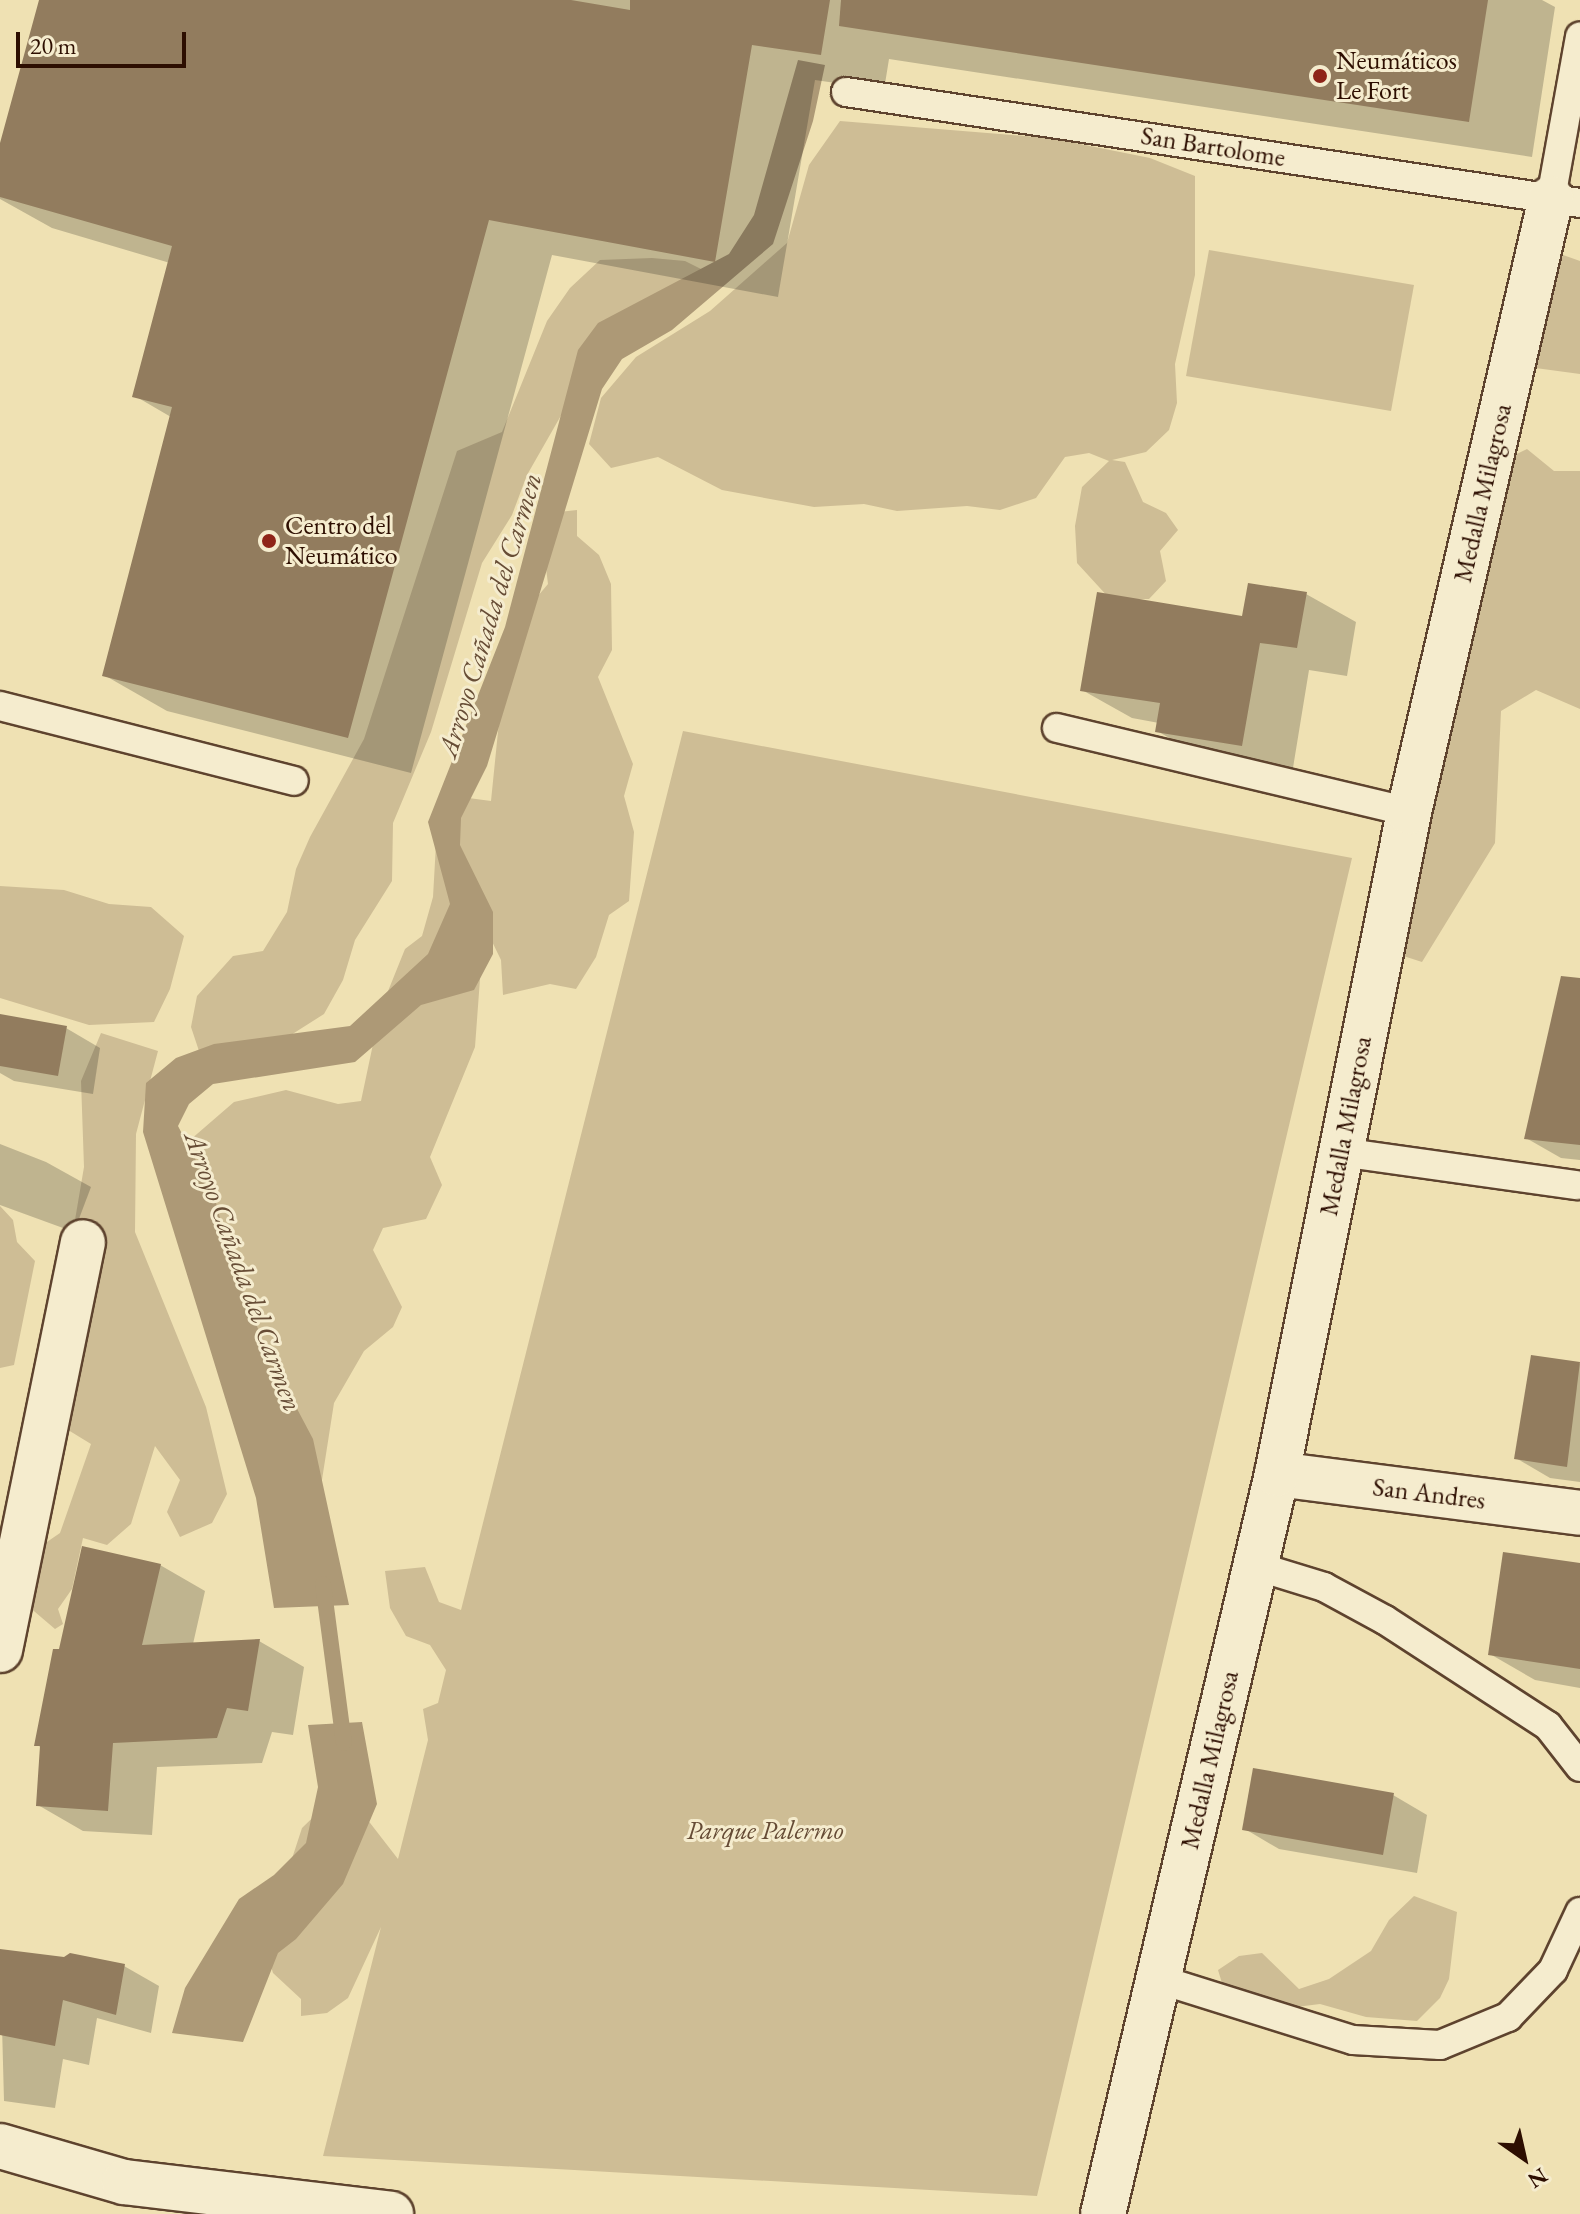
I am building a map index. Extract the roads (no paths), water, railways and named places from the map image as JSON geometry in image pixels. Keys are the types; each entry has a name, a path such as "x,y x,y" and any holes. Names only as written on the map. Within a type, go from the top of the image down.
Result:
{"street":[{"name":"Medalla Milagrosa","path":"1103,2214 1277,1474 1409,812 1565,200"},
{"path":"0,1650 83,1242"},
{"name":"San Andres","path":"1277,1474 1580,1513"},
{"path":"0,2146 124,2182 391,2214"}],"lane":[{"name":"Medalla Milagrosa","path":"1565,200 1580,37"},
{"name":"San Bartolome","path":"846,92 1565,200"},
{"path":"0,706 294,781"},
{"path":"1057,728 1409,812"},
{"path":"1341,1152 1577,1185"},
{"path":"1256,1566 1324,1587 1385,1620 1548,1726 1580,1767"},
{"path":"1158,1979 1353,2040 1440,2045 1508,2017 1553,1970 1580,1912"}],"waterway":[{"name":"Arroyo Cañada del Carmen","path":"323,1584 344,1743"}],"place":[{"name":"Neumáticos Le Fort","path":"1320,76"},
{"name":"Centro del Neumático","path":"269,541"}],"park label":[{"name":"Parque Palermo","path":"765,1831"}]}
